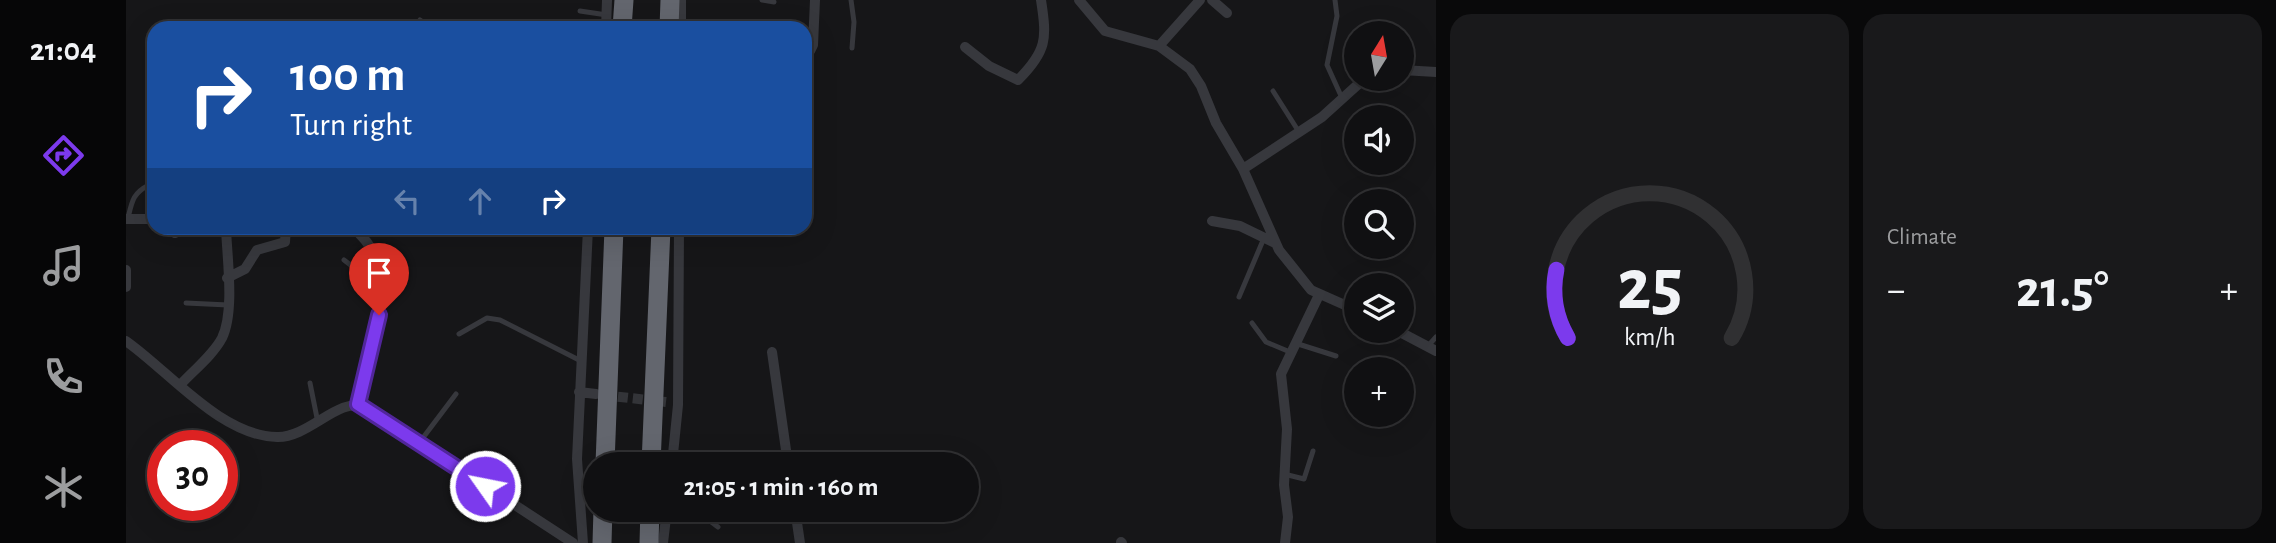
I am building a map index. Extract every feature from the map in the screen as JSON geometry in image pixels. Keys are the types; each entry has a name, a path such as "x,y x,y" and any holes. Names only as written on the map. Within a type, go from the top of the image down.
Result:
{"highway":[{"path":"622,21 624,0"},
{"path":"669,21 670,0"},
{"path":"605,452 614,235"},
{"path":"651,452 661,235"},
{"path":"655,367 668,235"},
{"path":"602,543 603,522"},
{"path":"649,543 650,522"}],"street":[{"path":"607,0 607,21"},
{"path":"681,0 681,21"},
{"path":"812,47 815,0"},
{"path":"965,47 989,66 1018,80 1042,51 1045,37 1041,0"},
{"path":"1080,0 1105,31 1159,46 1196,77 1216,124 1243,169 1269,240 1318,295 1344,305"},
{"path":"1212,0 1227,13"},
{"path":"1159,46 1193,2"},
{"path":"1414,71 1436,72"},
{"path":"1243,169 1322,117 1350,91"},
{"path":"127,219 147,219"},
{"path":"1212,221 1240,226 1269,240"},
{"path":"181,384 221,340 229,305 226,235"},
{"path":"227,278 245,269 257,250 285,242 286,235"},
{"path":"358,404 383,297 384,278 377,253 363,235"},
{"path":"583,543 577,458 588,235"},
{"path":"673,452 678,405 680,235"},
{"path":"126,270 126,287"},
{"path":"1285,543 1288,517 1284,474 1287,429 1281,383 1292,348 1318,295"},
{"path":"1414,337 1433,345"},
{"path":"126,341 212,412 256,433 278,437 295,435 349,404 358,404 573,543"},
{"path":"772,352 786,452"},
{"path":"579,392 596,394"},
{"path":"666,402 678,405"},
{"path":"663,543 665,522"},
{"path":"797,522 800,543"}],"lane":[{"path":"762,0 774,2"},
{"path":"851,0 854,22 852,48"},
{"path":"1335,0 1337,16 1327,65 1342,98"},
{"path":"580,11 607,15"},
{"path":"1273,91 1299,132"},
{"path":"127,219 132,198 147,186"},
{"path":"1239,298 1269,240"},
{"path":"344,260 363,273 384,278"},
{"path":"186,303 229,305"},
{"path":"459,334 487,318 500,320 581,361"},
{"path":"1252,323 1266,342 1336,356"},
{"path":"310,383 318,422"},
{"path":"419,443 456,394"},
{"path":"1284,474 1304,479 1313,451"},
{"path":"711,522 718,527"}],"tunnel":[{"path":"603,395 666,402"}],"route":[{"path":"379,315 358,404 485,486"}]}
